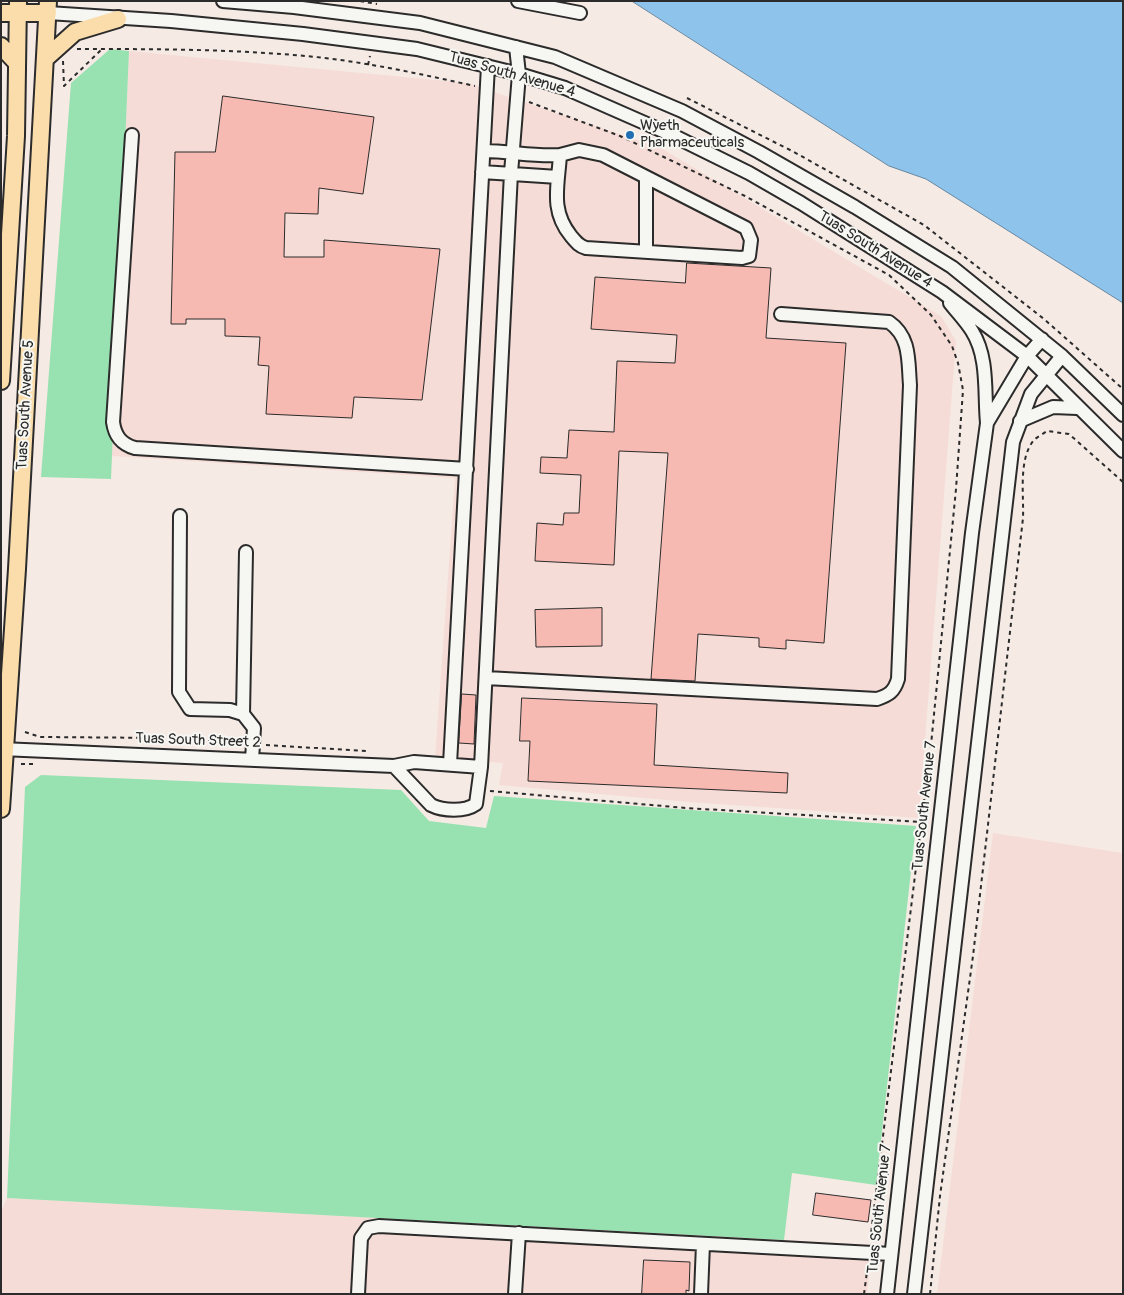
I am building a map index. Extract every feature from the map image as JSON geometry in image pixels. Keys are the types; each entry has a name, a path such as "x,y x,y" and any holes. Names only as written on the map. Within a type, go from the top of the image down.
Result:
{"main road":[{"name":"Tuas South Avenue 4","path":"1,13 18,7 48,7"},
{"name":"Tuas South Avenue 5","path":"1,381 16,136 18,7"},
{"name":"Tuas South Avenue 5","path":"1,809 3,749 48,7"},
{"path":"46,58 75,32 118,19"},
{"path":"1,46 16,62"}],"street":[{"name":"Tuas South Avenue 4","path":"223,1 294,4 420,24 516,47 555,57 682,111 759,152 855,207 952,267 1062,356 1123,415"},
{"path":"518,1 580,13"},
{"name":"Tuas South Avenue 4","path":"48,7 118,19 304,34 418,49 519,74 565,88 672,135 749,173 801,202 942,292 1027,356 1077,408 1123,451"},
{"path":"394,766 431,805 438,808 462,809 476,804 481,767 486,678 510,173 519,74 516,47"},
{"path":"450,764 488,66"},
{"path":"132,135 113,422 114,430 125,445 135,448 467,468"},
{"path":"484,151 512,151 546,156 560,155 579,150 602,155 746,228 751,240 750,253 742,258 579,246 561,223 557,196 560,155"},
{"path":"482,172 558,178"},
{"path":"646,177 646,252"},
{"path":"942,292 972,331 978,344 984,374 987,423"},
{"path":"486,678 877,699 889,695 895,689 898,679 910,385 907,348 897,328 889,322 780,314"},
{"name":"Tuas South Avenue 7","path":"886,1294 972,533 987,423 1027,356 1042,339"},
{"path":"914,1294 1012,442 1031,394 1045,374 1062,356"},
{"path":"1020,421 1053,407 1077,408"},
{"path":"180,516 179,692 190,710 230,710 243,714 254,728 252,760"},
{"path":"243,714 246,552"},
{"name":"Tuas South Street 2","path":"3,749 394,766 414,762 481,767"},
{"path":"358,1294 360,1238 368,1228 379,1226 891,1254"},
{"path":"515,1294 519,1233"},
{"path":"701,1294 703,1244"}],"path":[{"path":"72,49 225,51 325,58 404,70 488,89"},
{"path":"63,58 64,86 102,49"},
{"path":"516,97 620,136 745,196 889,275 931,315 952,346 958,363 963,390 956,489 922,822 864,1294"},
{"path":"930,1294 940,1196 973,956 1023,518 1025,465 1028,450 1035,439 1047,431 1070,434 1123,482"},
{"path":"21,764 36,764"},
{"path":"489,797 490,790 686,808 922,822"}],"shaded area":[{"path":"129,51 467,83 661,148 941,316 956,341 919,818 689,802 499,785 503,763 435,758 455,478 112,456"},
{"path":"993,833 1123,853 1123,1294 937,1294"},
{"path":"7,1198 872,1245 867,1294 1,1294 1,1212"}],"green space":[{"path":"110,49 129,51 111,479 41,477 71,83"},
{"path":"41,775 401,790 429,821 486,828 494,796 916,826 876,1185 792,1173 784,1240 7,1198 25,787"}],"water":[{"path":"632,1 1123,1 1123,303 926,179 889,166"}],"building":[{"path":"223,96 374,117 363,194 319,188 318,214 285,213 284,257 324,257 324,240 440,249 422,400 354,397 352,418 266,414 269,366 258,365 260,337 225,336 225,319 186,319 186,324 171,324 175,152 215,152"},
{"path":"687,263 771,268 766,338 846,343 824,643 786,640 786,649 759,647 759,638 698,634 695,681 651,679 668,453 619,451 614,565 535,561 537,523 563,525 564,513 579,513 581,475 540,473 541,457 567,458 569,430 614,432 617,361 675,363 677,335 591,329 595,277 685,283"},
{"path":"602,608 602,646 536,647 535,610"},
{"path":"462,694 476,695 474,744 459,743"},
{"path":"522,698 657,704 654,765 788,773 787,793 528,781 530,741 520,741"},
{"path":"816,1193 871,1200 868,1222 813,1215"},
{"path":"644,1260 690,1262 689,1291 686,1290 686,1294 642,1294"}],"place":[{"name":"Wyeth Pharmaceuticals","path":"630,135"}]}
